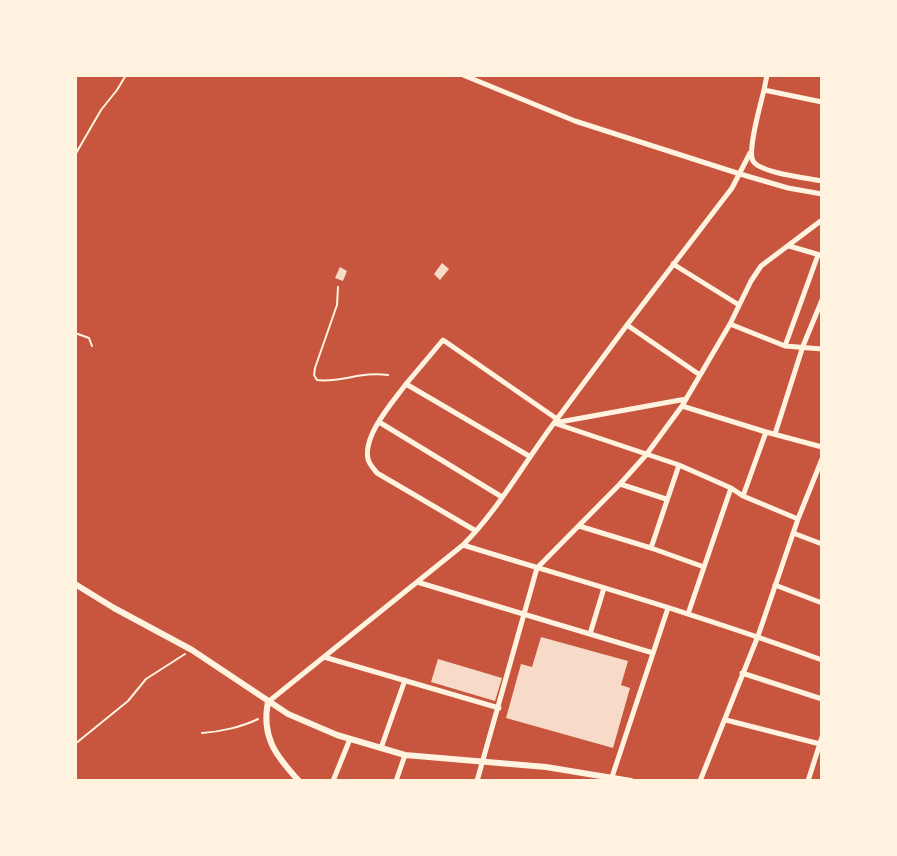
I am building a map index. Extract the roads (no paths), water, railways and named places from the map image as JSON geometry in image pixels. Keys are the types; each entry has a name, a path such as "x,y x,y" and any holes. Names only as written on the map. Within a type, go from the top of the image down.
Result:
{"street":[{"path":"463,75 575,121 740,174 788,188 822,194"},
{"path":"299,781 275,752 266,726 268,702 463,545 476,531 555,421 733,188 750,153 767,75"},
{"path":"764,90 822,102"},
{"path":"750,153 754,163 763,169 822,181"},
{"path":"477,781 537,568 621,484 646,455 682,406 761,266 822,220"},
{"path":"785,346 820,255 789,246"},
{"path":"673,264 739,305"},
{"path":"775,434 803,346 822,300"},
{"path":"730,324 785,346 822,349"},
{"path":"627,325 700,375"},
{"path":"476,531 377,474 368,461 368,443 379,422 443,340 555,421 679,466 798,519"},
{"path":"406,384 529,456"},
{"path":"555,421 686,399"},
{"path":"682,406 822,447"},
{"path":"379,422 502,497"},
{"path":"743,496 766,432"},
{"path":"700,781 758,636 798,519 822,459"},
{"path":"651,548 679,466"},
{"path":"621,484 666,499"},
{"path":"688,614 732,488"},
{"path":"579,526 704,567"},
{"path":"793,533 822,544"},
{"path":"463,545 758,636 822,660"},
{"path":"417,582 653,653"},
{"path":"75,584 192,650 288,714 350,739 405,755 546,767 631,781"},
{"path":"775,585 822,603"},
{"path":"590,634 604,589"},
{"path":"612,777 668,608"},
{"path":"324,657 499,708"},
{"path":"742,673 822,699"},
{"path":"382,748 405,680"},
{"path":"726,720 821,741 808,781"},
{"path":"333,781 350,739"},
{"path":"396,781 405,755"}]}
